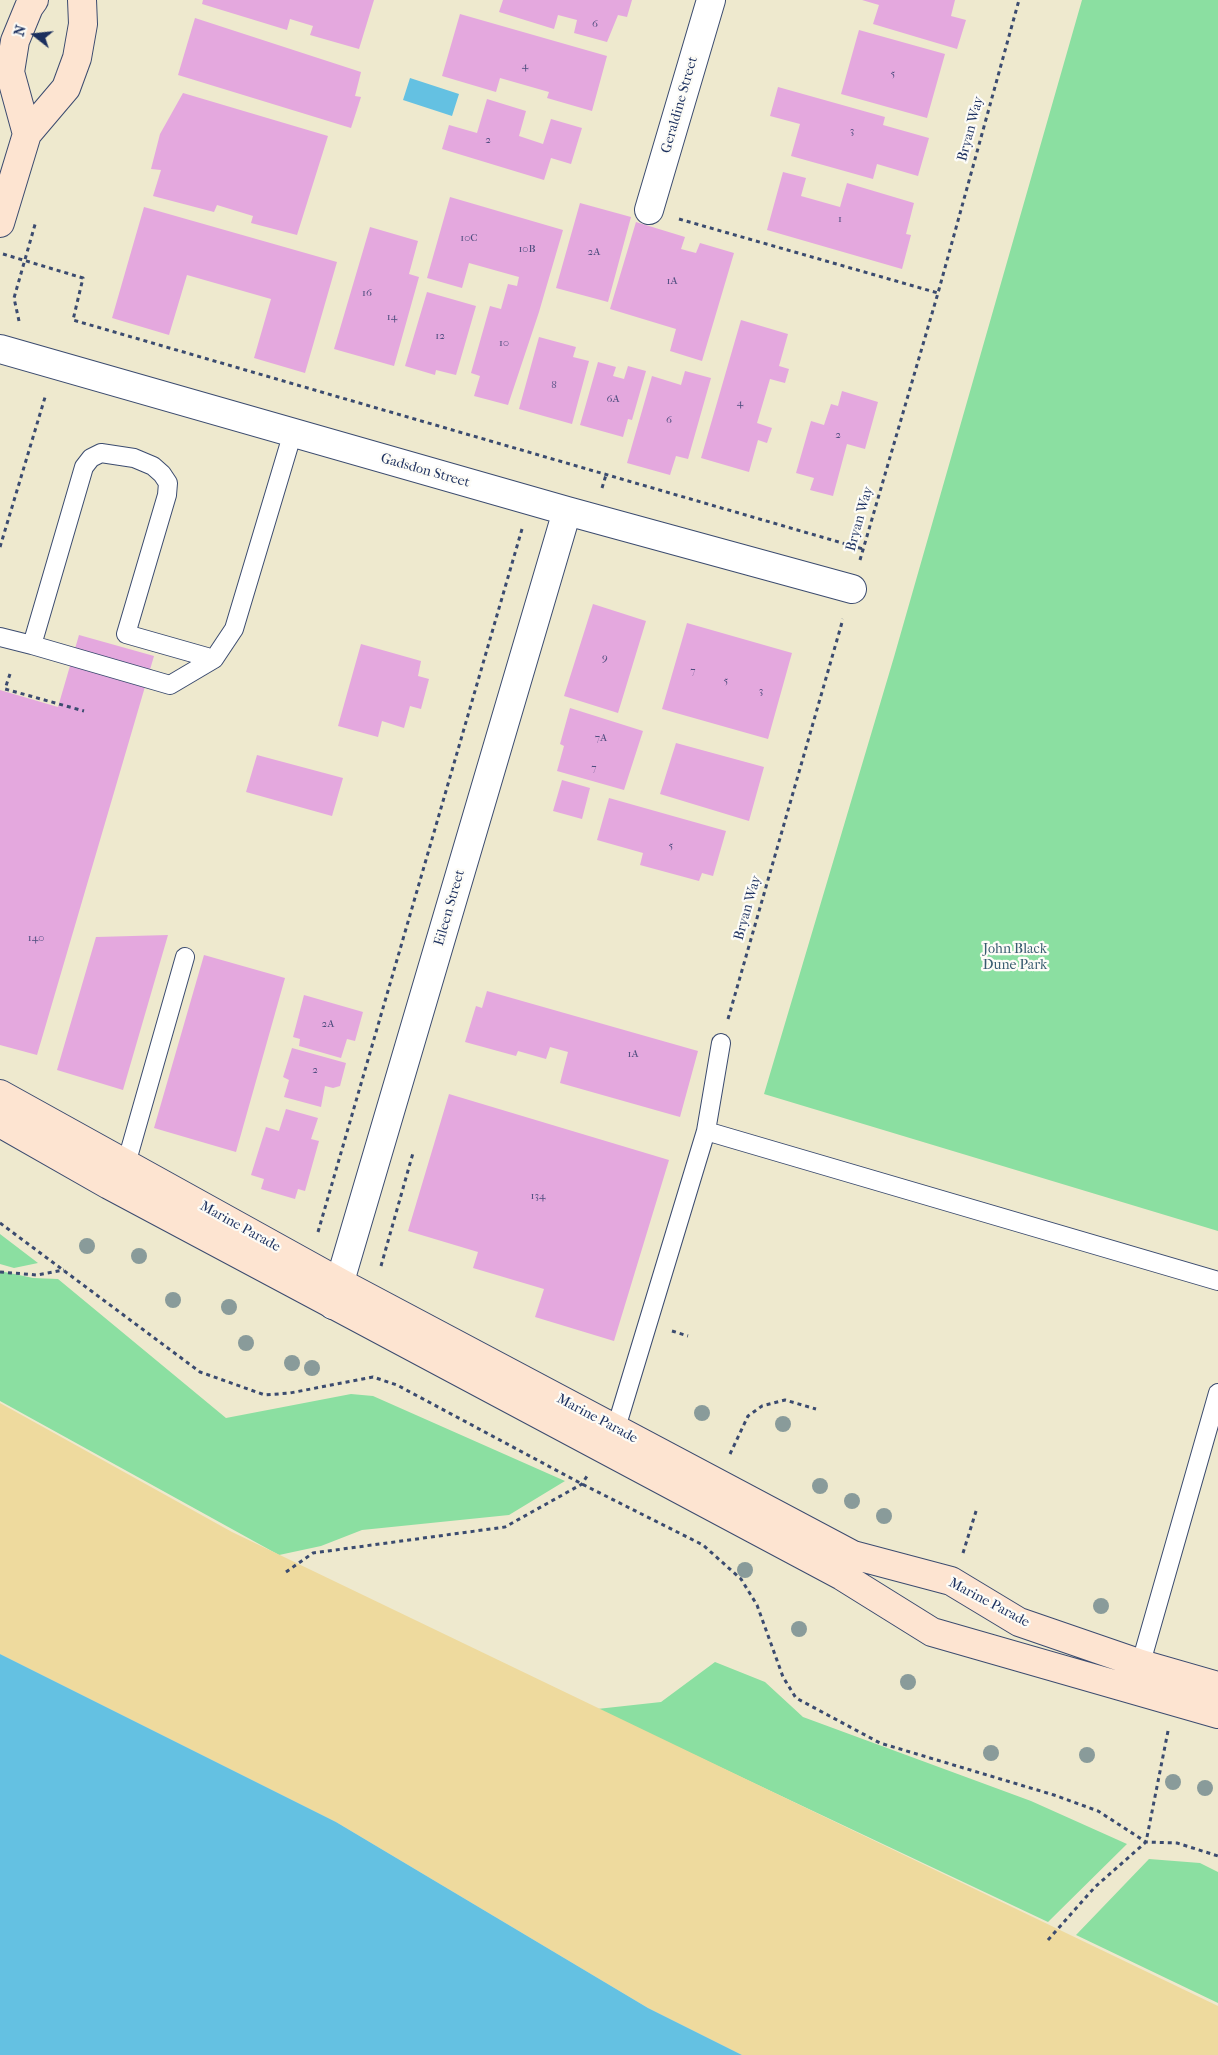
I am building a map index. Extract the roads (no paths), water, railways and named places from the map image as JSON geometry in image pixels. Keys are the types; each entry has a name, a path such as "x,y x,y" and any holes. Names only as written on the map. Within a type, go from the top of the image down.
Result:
{"main road":[{"path":"27,134 10,72 15,41 29,7 34,0"},
{"path":"0,223 27,134 66,88 78,58 83,24 82,0"},
{"name":"Marine Parade","path":"0,1094 126,1164 337,1294"},
{"name":"Marine Parade","path":"0,1123 109,1185 337,1294 610,1439 853,1555 951,1581 1018,1622 1141,1664 1218,1686"},
{"name":"Marine Parade","path":"610,1439 842,1576 932,1632 1218,1714"}],"street":[{"name":"Geraldine Street","path":"649,210 711,0"},
{"name":"Gadsdon Street","path":"0,349 530,501 852,589"},
{"name":"Eileen Street","path":"337,1294 567,511"}],"lane":[{"path":"0,637 170,685 214,659 234,630 293,432 290,431"},
{"path":"32,645 84,467 91,458 101,453 134,458 153,466 168,483 167,495 126,634 214,659"},
{"path":"126,1164 185,957"},
{"path":"610,1439 706,1131 721,1043"},
{"path":"706,1131 1218,1281"},
{"path":"1134,1690 1218,1393"}],"water":[{"path":"410,78 459,94 452,116 403,100"},
{"path":"0,1654 336,1822 648,2008 742,2055 0,2055"}],"park label":[{"name":"John Black Dune Park","path":"1015,958"}]}
